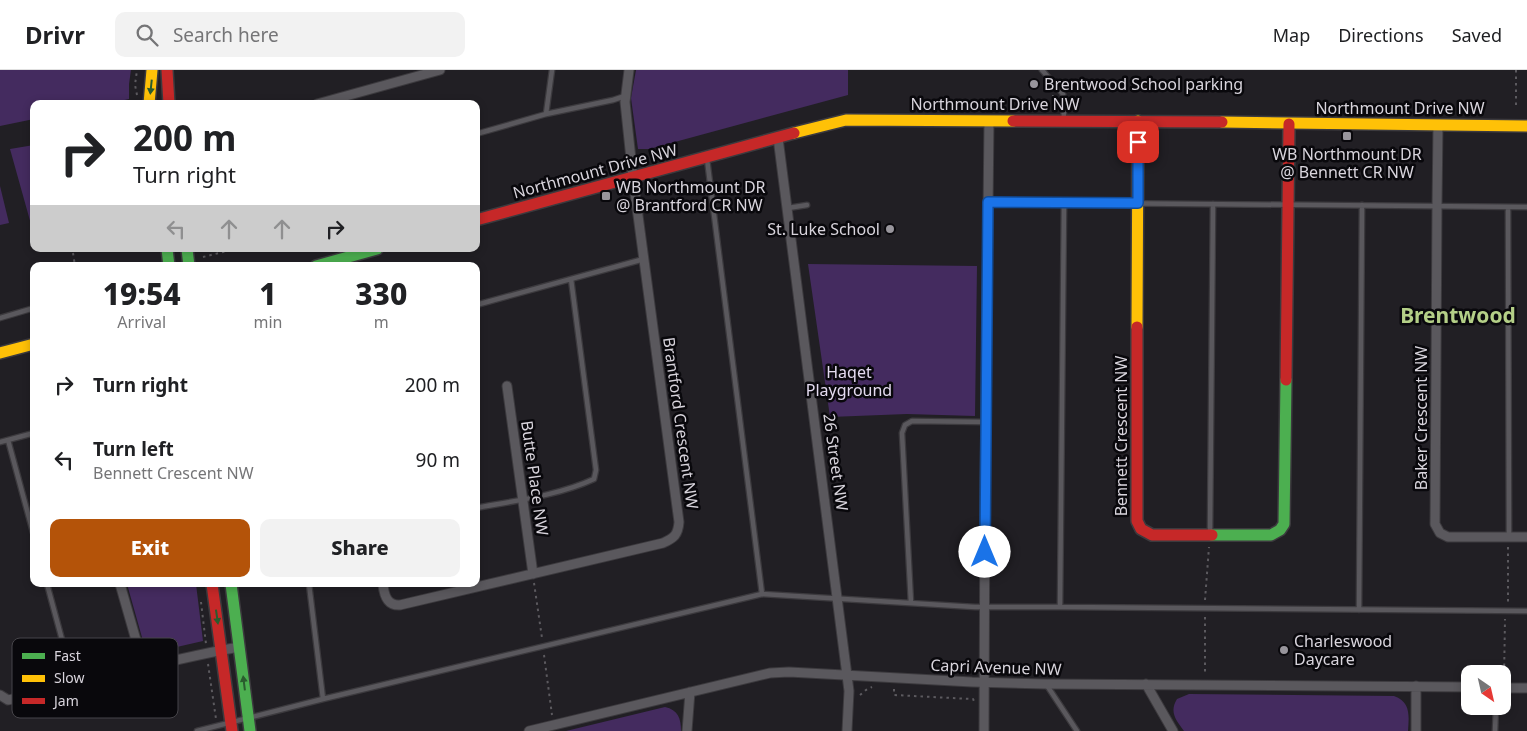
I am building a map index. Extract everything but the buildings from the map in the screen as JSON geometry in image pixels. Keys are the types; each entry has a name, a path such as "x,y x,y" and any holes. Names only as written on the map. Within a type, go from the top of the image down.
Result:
{"street":[{"path":"149,100 152,70"},
{"path":"167,70 169,100"},
{"path":"331,100 440,70"},
{"name":"Brantford Crescent NW","path":"480,586 663,543 671,540 679,531 633,178 625,96 629,70"},
{"name":"Northmount Drive NW","path":"480,219 822,125 855,120 1138,121 1527,126"},
{"path":"984,731 989,120"},
{"name":"Bennett Crescent NW","path":"1138,121 1136,517 1140,528 1152,535 1271,535 1280,530 1286,520 1289,124"},
{"name":"Baker Crescent NW","path":"1438,125 1435,524 1440,532 1448,537 1527,537"},
{"name":"26 Street NW","path":"778,138 850,691 847,731"},
{"path":"344,262 370,252"},
{"path":"0,353 30,345"},
{"name":"Butte Place NW","path":"507,386 533,574"},
{"path":"121,587 135,638"},
{"path":"212,587 232,727"},
{"path":"231,587 250,731"},
{"name":"Brantford Crescent NW","path":"384,587 386,598 394,606 477,587"},
{"path":"178,660 239,647"},
{"name":"Capri Avenue NW","path":"529,731 770,673 789,672 1045,684 1461,687"},
{"path":"1146,684 1173,731"},
{"path":"1416,686 1416,731"},
{"path":"1511,688 1527,688"},
{"path":"687,731 690,692"},
{"path":"0,695 8,700 12,699"}],"lane":[{"path":"546,114 552,70"},
{"path":"1042,70 1063,94 1064,121"},
{"path":"480,133 546,114 625,96"},
{"path":"706,158 762,594"},
{"path":"988,202 1527,207"},
{"path":"1060,607 1064,203"},
{"path":"1210,535 1213,204"},
{"path":"788,208 807,205"},
{"path":"1358,610 1362,205"},
{"path":"1508,207 1509,537"},
{"path":"480,304 644,259"},
{"path":"480,507 524,500 586,483 594,479 596,470 571,279"},
{"path":"0,318 30,309"},
{"path":"911,603 902,433 905,425 912,421 986,422"},
{"path":"0,442 30,434"},
{"path":"8,440 30,521"},
{"path":"48,587 61,638"},
{"path":"308,587 323,699"},
{"path":"198,731 217,726 232,727 248,718 323,699 762,594 985,607 1527,611"},
{"path":"1045,684 1077,731"},
{"path":"1495,731 1496,715"}],"path":[{"path":"137,70 135,85 137,94"},
{"path":"1516,70 1516,107"},
{"path":"202,257 223,252"},
{"path":"73,253 74,262"},
{"path":"200,594 206,643"},
{"path":"208,664 217,726"},
{"path":"859,696 866,690 874,687"},
{"path":"887,688 894,688 894,695 973,699 974,703"}],"green space":[{"path":"0,70 131,70 129,99 30,100 30,120 0,126"},
{"path":"636,70 848,70 848,95 649,149 638,149 631,98"},
{"path":"30,146 30,221 10,149"},
{"path":"0,186 9,223 0,225"},
{"name":"Haqet Playground","path":"808,264 977,266 975,416 907,414 830,417"},
{"path":"128,587 196,587 203,641 178,647 178,638 142,638"},
{"path":"1189,694 1394,696 1404,702 1408,710 1408,731 1184,731 1176,719 1174,708 1177,699"},
{"path":"665,707 673,710 678,715 681,731 566,731"}],"traffic: fast":[{"path":"167,252 169,262"},
{"path":"187,252 189,262"},
{"path":"330,262 366,252"},
{"path":"1212,535 1271,535 1280,530 1284,524 1286,380"},
{"path":"231,587 250,731"}],"traffic: slow":[{"path":"149,100 152,70"},
{"path":"794,133 846,120 1013,121"},
{"path":"1137,327 1138,121"},
{"path":"1222,122 1527,126"},
{"path":"0,353 30,345"}],"traffic: jam":[{"path":"167,70 169,100"},
{"path":"1013,121 1222,122"},
{"path":"1286,380 1289,124"},
{"path":"480,219 794,133"},
{"path":"1137,327 1137,521 1141,529 1152,535 1212,535"},
{"path":"212,587 232,731"}],"place":[{"name":"Brentwood School parking","path":"1034,84"},
{"name":"WB Northmount DR @ Bennett CR NW","path":"1347,136"},
{"name":"WB Northmount DR @ Brantford CR NW","path":"606,196"},
{"name":"St. Luke School","path":"890,229"},
{"name":"Charleswood Daycare","path":"1284,650"}],"district":[{"name":"Brentwood","path":"1458,316"}],"route":[{"path":"985,552 988,202 1138,203 1138,142"}]}
